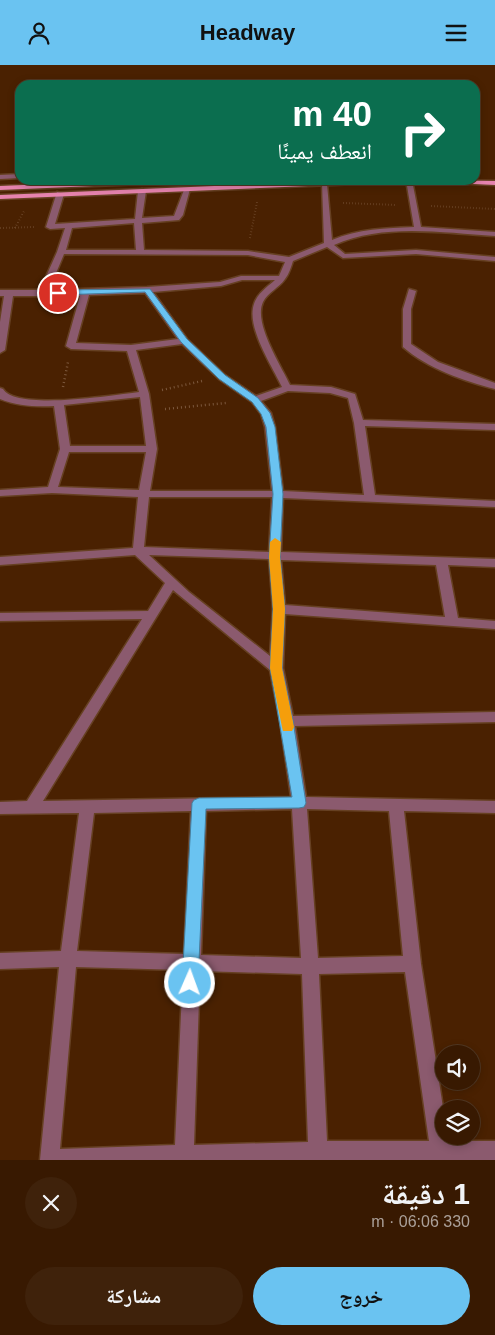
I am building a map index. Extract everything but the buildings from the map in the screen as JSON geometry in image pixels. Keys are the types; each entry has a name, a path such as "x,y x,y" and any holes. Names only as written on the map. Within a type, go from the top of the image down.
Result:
{"main road":[{"path":"480,182 495,183"},
{"path":"0,187 18,185"},
{"path":"0,197 302,185"}],"street":[{"path":"0,177 15,176"},
{"path":"324,185 328,244"},
{"path":"410,185 418,229"},
{"path":"60,194 50,227 176,218 179,215 188,190"},
{"path":"140,253 138,222 142,191"},
{"path":"44,293 69,226"},
{"path":"60,252 248,253 290,260 363,232 418,229 495,234"},
{"path":"328,244 346,257 416,252 495,259"},
{"path":"287,388 258,326 256,314 259,302 282,278 290,260"},
{"path":"0,350 4,293 85,293 147,290 221,284 241,278 282,278"},
{"path":"147,290 184,341 222,377 255,400 266,413 270,427 278,494 274,557 279,609 276,668 287,721 299,803 310,965 318,1155"},
{"path":"412,291 407,309 406,345 411,351 495,386"},
{"path":"85,293 71,346 131,348 184,341"},
{"path":"131,348 144,394 152,449 144,494 138,551"},
{"path":"255,400 287,388 331,390 352,397 359,423 370,498"},
{"path":"0,391 2,396 11,401 59,404 144,394"},
{"path":"52,490 65,449 59,404"},
{"path":"359,423 495,427"},
{"path":"65,449 152,449"},
{"path":"0,493 52,490 144,494 278,494 495,504"},
{"path":"138,551 172,582 276,668"},
{"path":"0,561 138,551 495,563"},
{"path":"441,561 452,622"},
{"path":"32,806 172,582"},
{"path":"279,609 495,625"},
{"path":"0,617 152,615"},
{"path":"287,721 495,717"},
{"path":"0,808 199,803 396,804 495,807"},
{"path":"184,1155 199,803"},
{"path":"396,804 412,964 440,1155"},
{"path":"87,807 68,959 49,1160 184,1155 440,1155 495,1151"},
{"path":"0,961 68,959 310,965 412,964"}],"path":[{"path":"248,253 259,187"},
{"path":"325,202 495,209"},
{"path":"0,228 15,228"},
{"path":"59,404 71,346"},
{"path":"144,394 222,377"},
{"path":"147,411 255,400"}],"slow traffic":[{"path":"275,542 274,557 279,609 276,668 288,727"}],"route":[{"path":"58,293 147,290 184,341 222,377 255,400 266,413 270,427 278,494 274,557 279,609 276,668 287,721 299,803 199,803 190,983"}]}
